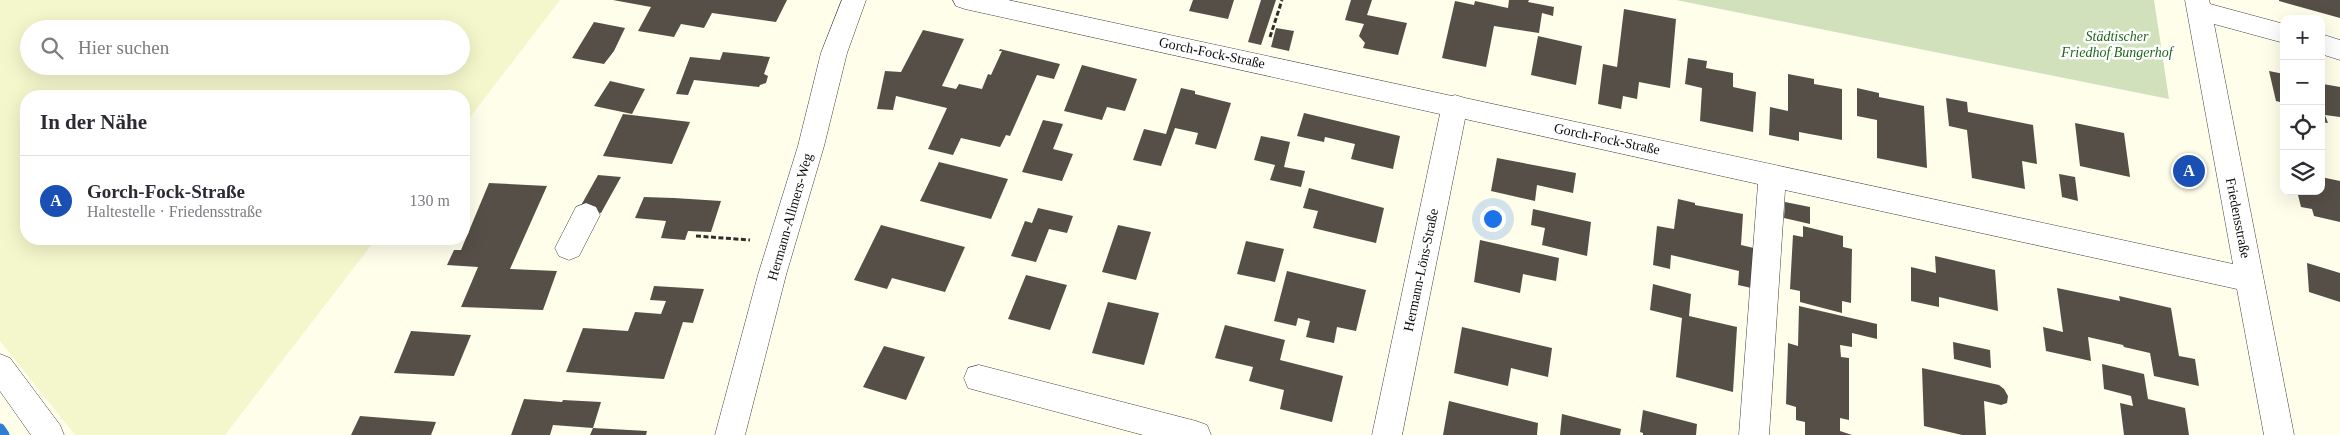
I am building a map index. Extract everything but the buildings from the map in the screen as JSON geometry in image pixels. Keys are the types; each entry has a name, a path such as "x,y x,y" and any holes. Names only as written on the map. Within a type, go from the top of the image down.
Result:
{"street":[{"name":"Hermann-Allmers-Weg","path":"730,435 811,146 834,53 854,0"},
{"name":"Gorch-Fock-Straße","path":"965,0 1455,105 2250,280"},
{"path":"2198,6 2280,33"},
{"name":"Friedensstraße","path":"2198,6 2279,435"},
{"path":"2325,45 2340,50"},
{"name":"Hermann-Löns-Straße","path":"1387,435 1455,105"},
{"path":"1754,435 1772,175"},
{"path":"569,248 586,215"},
{"path":"0,367 49,435"},
{"path":"979,378 1196,435"}],"path":[{"path":"1262,64 1282,0"},
{"path":"696,236 783,242"}],"green space":[{"path":"0,0 560,0 470,117 470,90 20,90 20,245 371,245 225,435 75,435 0,341"},
{"name":"Städtischer Friedhof Bungerhof","path":"1676,0 2154,0 2169,99"}],"waterway":[{"path":"0,429 4,435"}],"place":[{"name":"Gorch-Fock-Straße","path":"2189,171"}]}
